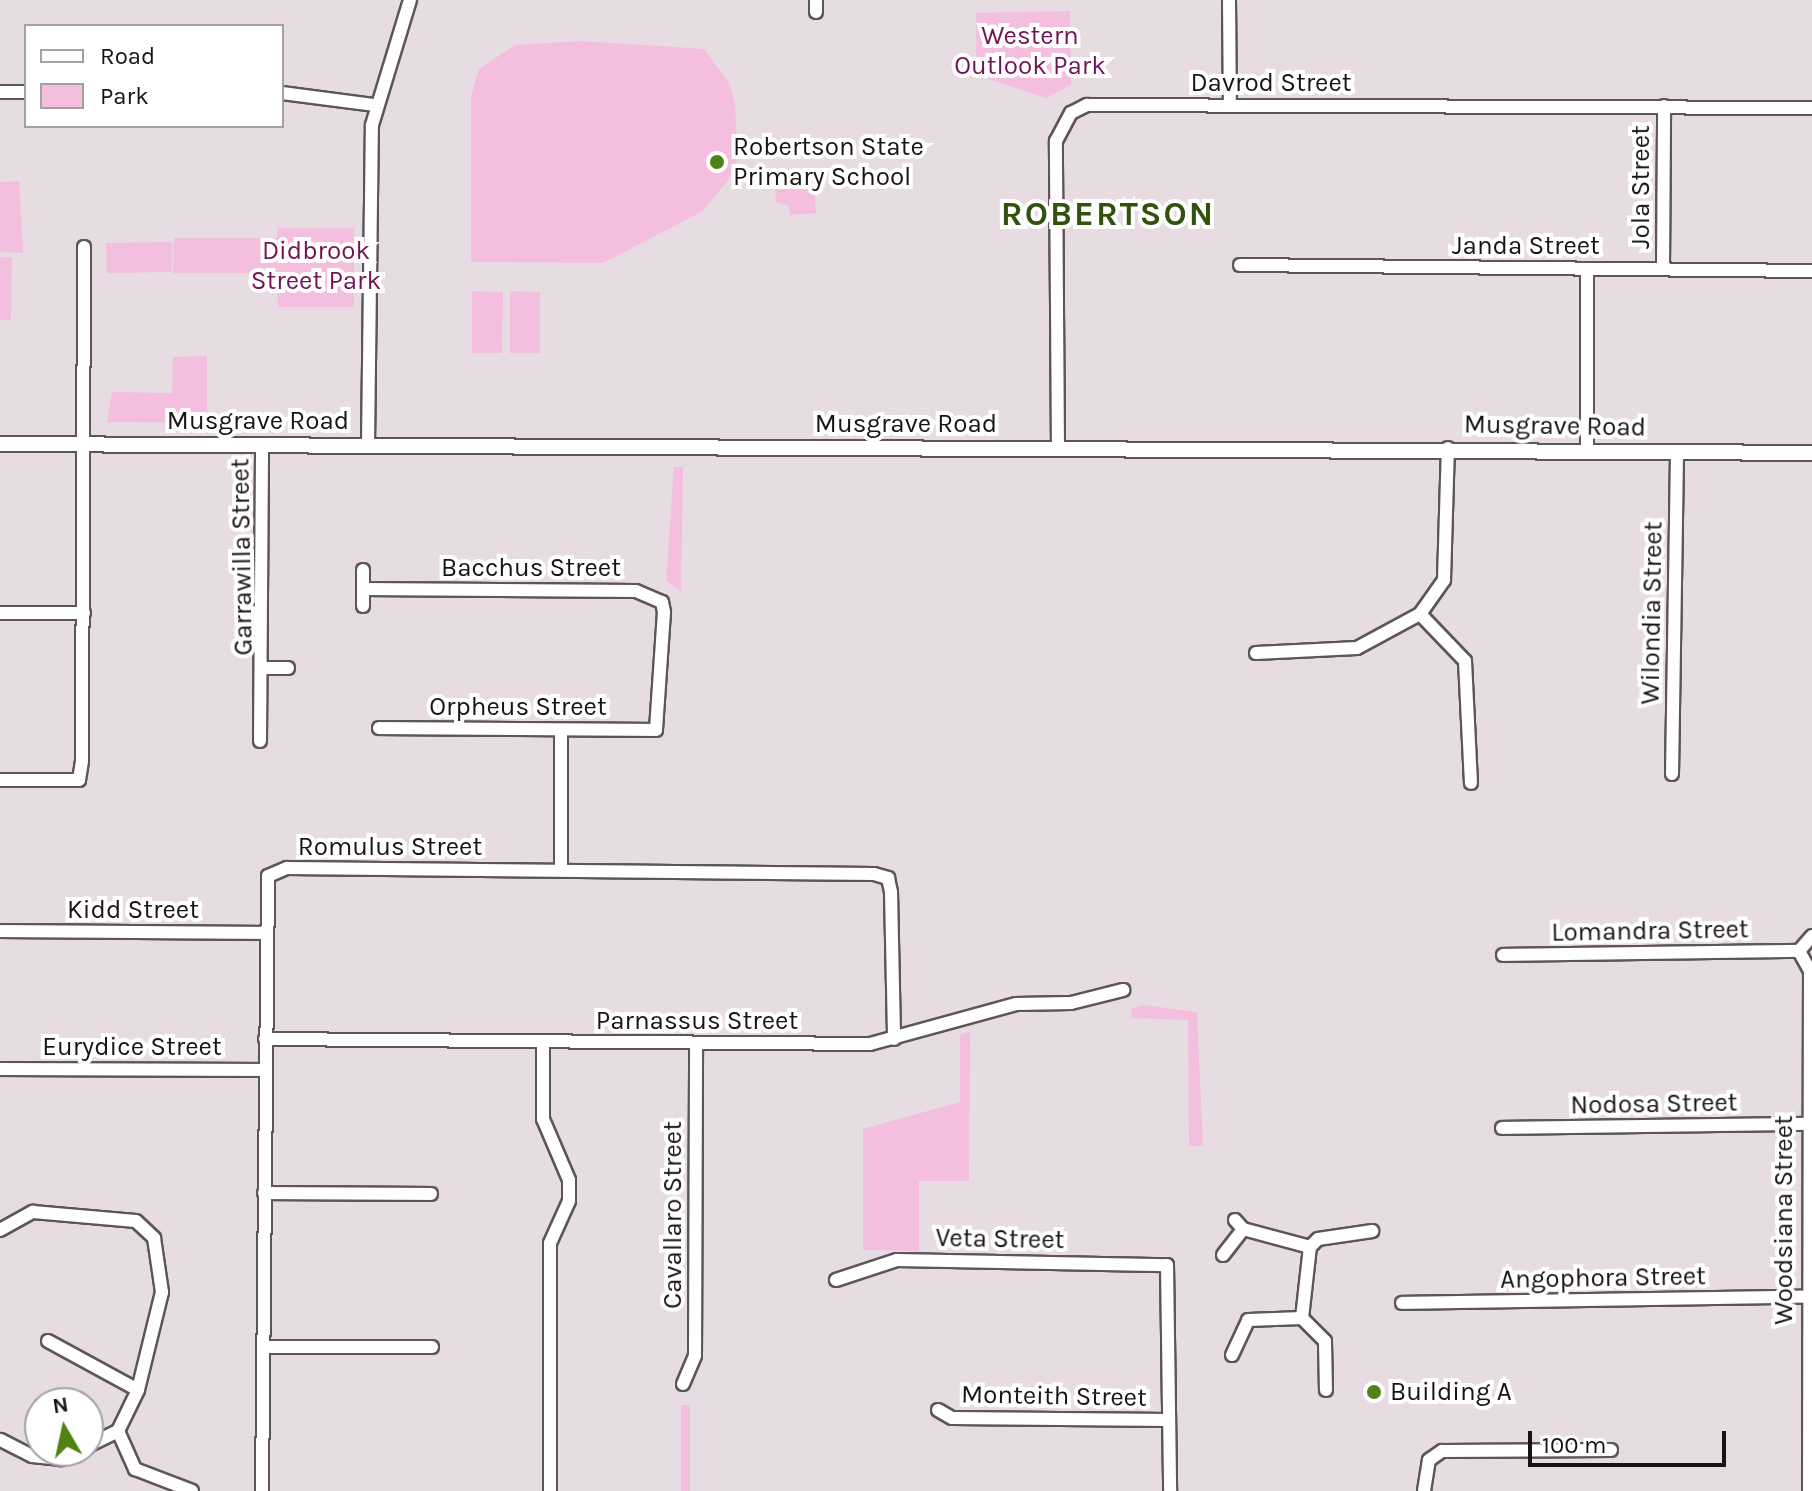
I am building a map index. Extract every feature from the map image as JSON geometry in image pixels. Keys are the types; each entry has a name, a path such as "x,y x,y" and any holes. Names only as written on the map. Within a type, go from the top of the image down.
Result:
{"street":[{"path":"368,445 375,105 410,0"},
{"path":"1229,0 1230,105"},
{"path":"0,92 24,92"},
{"path":"284,93 375,105"},
{"name":"Davrod Street","path":"1058,449 1062,124 1087,105 1812,108"},
{"name":"Jola Street","path":"1663,268 1664,106"},
{"path":"0,780 79,780 84,613 84,247"},
{"name":"Janda Street","path":"1240,265 1812,271"},
{"path":"1587,269 1587,452"},
{"name":"Musgrave Road","path":"0,444 1448,448 1812,453"},
{"name":"Garrawilla Street","path":"260,741 265,668 262,445"},
{"path":"1256,653 1357,648 1420,614 1444,580 1448,448"},
{"name":"Wilondia Street","path":"1672,774 1677,453"},
{"path":"363,570 363,606"},
{"name":"Bacchus Street","path":"363,589 648,594 664,612 656,730"},
{"path":"0,613 84,613"},
{"path":"1420,614 1465,661 1471,783"},
{"name":"Garrawilla Street","path":"265,668 288,668"},
{"name":"Orpheus Street","path":"379,728 656,730"},
{"path":"561,730 561,870"},
{"name":"Romulus Street","path":"262,1491 268,876 287,868 561,870 888,878 894,1039"},
{"name":"Kidd Street","path":"0,931 266,933"},
{"path":"1799,951 1812,936"},
{"name":"Lomandra Street","path":"1503,955 1799,951"},
{"name":"Woodsiana Street","path":"1799,951 1810,971 1805,1297 1809,1491"},
{"name":"Parnassus Street","path":"265,1039 696,1043 894,1039 1016,1004 1071,1003 1123,990"},
{"path":"543,1042 543,1119 569,1180 569,1201 550,1243 550,1491"},
{"name":"Cavallaro Street","path":"683,1384 695,1356 696,1043"},
{"name":"Eurydice Street","path":"0,1069 264,1070"},
{"name":"Nodosa Street","path":"1502,1128 1806,1124"},
{"path":"264,1193 431,1194"},
{"path":"0,1230 33,1212 148,1228 162,1292 138,1390 118,1431 61,1459 32,1456 0,1440"},
{"path":"1223,1255 1239,1225 1310,1247"},
{"path":"1302,1318 1310,1247 1318,1239 1372,1231"},
{"name":"Veta Street","path":"836,1280 897,1260 1167,1265 1169,1420"},
{"name":"Angophora Street","path":"1402,1303 1805,1297"},
{"path":"1232,1355 1248,1320 1302,1318 1325,1341 1326,1390"},
{"path":"48,1341 138,1390"},
{"path":"263,1347 432,1347"},
{"name":"Monteith Street","path":"938,1410 952,1418 1169,1420"},
{"path":"1169,1420 1170,1491"},
{"path":"118,1431 135,1469 192,1491"},
{"path":"1424,1491 1429,1460 1442,1451 1611,1450"}],"green space":[{"name":"Western Outlook Park","path":"1070,11 1071,85 1046,98 976,75 976,13"},
{"path":"582,41 704,49 730,84 735,105 738,159 728,180 703,211 603,263 471,262 471,97 479,69 515,45"},
{"path":"813,170 816,213 790,215 789,206 776,202 775,186 788,181 787,172"},
{"path":"19,181 23,253 0,252 0,182"},
{"name":"Didbrook Street Park","path":"278,228 354,228 354,307 278,307 277,273 173,273 174,238 277,238"},
{"path":"172,242 172,272 107,273 106,243"},
{"path":"0,257 12,257 11,320 0,320"},
{"path":"472,291 503,292 502,353 472,353"},
{"path":"510,291 540,292 540,353 510,353"},
{"path":"207,356 207,423 107,422 112,392 172,393 173,357"},
{"path":"674,467 683,467 681,591 666,581"},
{"path":"1144,1005 1197,1012 1203,1146 1189,1146 1188,1020 1132,1018 1131,1009"},
{"path":"970,1032 969,1181 919,1181 919,1251 863,1250 863,1129 960,1102 960,1034"},
{"path":"681,1405 690,1405 690,1491 681,1491"}],"place":[{"name":"Robertson State Primary School","path":"717,162"},
{"name":"Building A","path":"1374,1392"}],"district":[{"name":"ROBERTSON","path":"1108,215"}]}
